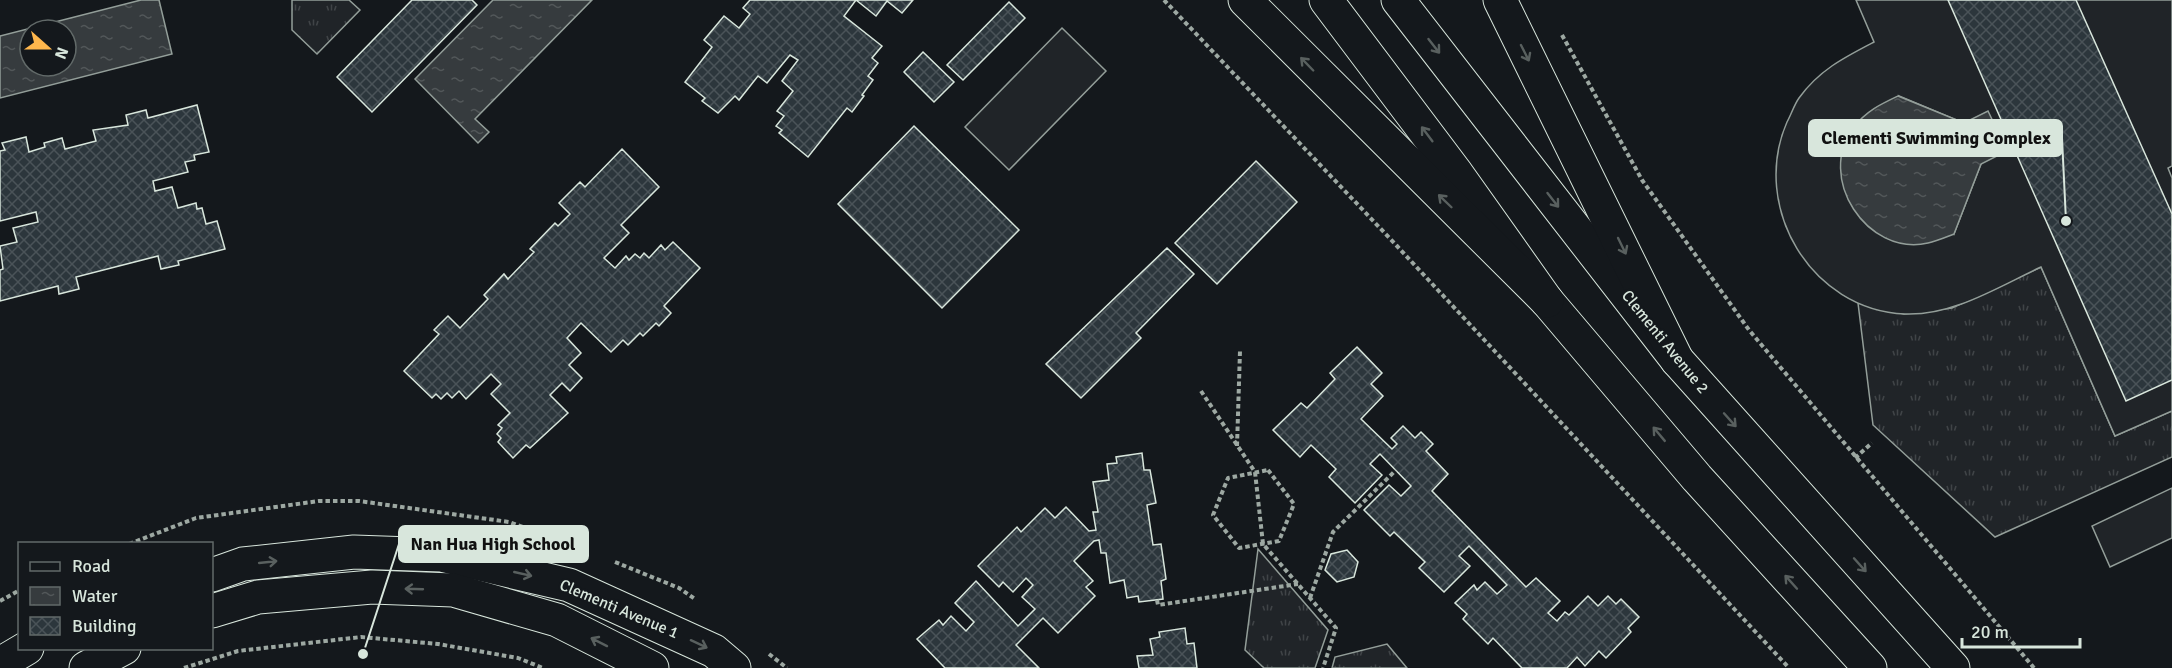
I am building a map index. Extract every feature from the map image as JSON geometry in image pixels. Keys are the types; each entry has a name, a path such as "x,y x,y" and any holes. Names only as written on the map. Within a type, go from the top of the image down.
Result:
{"main road":[{"path":"1245,0 1547,301 1697,478 1870,668"},
{"path":"1326,0 1457,174 1547,301"},
{"name":"Clementi Avenue 2","path":"1398,0 1677,360 1953,668"},
{"path":"1500,0 1677,360"},
{"name":"Clementi Avenue 1","path":"213,574 243,564 354,552 441,555 569,585 714,651 734,668"},
{"path":"213,611 258,597 372,587 453,590 557,620 652,668"},
{"path":"0,664 24,650"},
{"path":"86,668 120,650"}],"path":[{"path":"1164,0 1389,237 1790,668"},
{"path":"1559,30 1642,180 1749,330 2034,668"},
{"path":"1237,446 1240,351"},
{"path":"1201,391 1255,472 1263,544 1336,628 1323,668"},
{"path":"1855,458 1872,443"},
{"path":"1268,470 1294,504 1279,541 1263,544 1239,548 1213,515 1228,478 1268,470"},
{"path":"1310,598 1333,532 1396,470"},
{"path":"1157,600 1158,605 1298,584"},
{"path":"0,601 18,591"},
{"path":"184,668 238,651 361,637 438,644 518,658 543,668"}],"green space":[{"path":"292,0 349,0 360,10 317,54 292,30"},
{"path":"1856,0 2172,0 2172,166 2168,168 2172,178 2172,411 2115,436 2041,267 1958,305 1923,313 1905,314 1871,308 1842,294 1817,274 1797,248 1783,219 1777,187 1778,154 1787,122 1797,101 1807,88 1833,65 1874,42","holes":["1899,96 1964,123 1981,164 1954,234"]},
{"path":"1062,28 1106,71 1009,170 965,127"},
{"path":"2041,267 2115,436 2172,411 2172,457 1995,537 1873,425 1858,303 1904,314 1952,308"},
{"path":"2172,488 2172,538 2110,567 2092,526"},
{"path":"1258,549 1328,630 1315,668 1264,668 1245,650"},
{"path":"1387,644 1407,668 1332,668 1335,657"}],"water":[{"path":"141,0 159,0 172,54 0,98 0,36 18,31 18,78 78,78 78,18 70,18"},
{"path":"493,0 592,0 475,119 489,132 478,143 415,79"},
{"path":"1898,96 1964,123 1988,111 2007,151 1981,164 1954,234 1928,243 1906,244 1885,238 1867,226 1853,209 1844,189 1841,168 1843,147 1854,127 1869,112"}],"building":[{"path":"412,0 472,0 477,5 372,112 337,77"},
{"path":"750,0 856,0 844,16 882,46 872,58 878,63 868,76 873,80 862,95 864,96 852,112 847,108 808,157 779,133 782,130 776,126 784,116 777,111 793,91 782,81 798,60 790,55 767,83 758,76 739,100 735,96 718,113 702,101 705,98 685,82 712,47 704,40 724,16 739,28 750,14 743,8"},
{"path":"856,0 913,0 902,13 887,1 876,16"},
{"path":"1948,0 2076,0 2172,214 2172,380 2126,401"},
{"path":"1009,2 1025,18 963,80 947,65"},
{"path":"923,52 954,82 934,102 904,72"},
{"path":"197,105 209,152 194,155 195,160 185,162 188,172 153,181 155,191 172,187 178,208 196,203 197,209 202,208 206,224 217,221 225,249 178,261 179,265 161,269 158,256 76,277 79,289 59,294 58,286 0,301 0,270 3,269 0,246 17,242 13,228 38,222 36,212 0,221 0,151 5,150 2,143 26,137 29,152 45,147 44,143 62,138 65,149 96,141 93,130 128,125 126,115 146,110 148,118"},
{"path":"914,126 1019,230 942,308 838,204"},
{"path":"622,149 659,187 621,225 629,233 604,258 615,268 626,256 629,260 635,254 640,258 644,253 649,258 661,245 665,250 673,242 700,268 664,306 671,313 659,326 656,323 643,336 640,333 628,345 623,340 611,352 581,323 567,338 581,353 569,365 582,378 570,391 562,383 550,395 568,413 530,448 526,445 513,458 498,442 501,438 497,434 502,428 498,425 510,413 491,394 501,384 491,374 466,399 459,391 452,398 447,393 441,399 436,394 432,398 404,371 439,334 434,330 448,316 460,328 488,299 484,295 504,274 508,279 534,252 530,249 555,223 558,226 570,214 559,203 580,182 585,187"},
{"path":"1256,161 1297,202 1217,284 1175,243"},
{"path":"1167,248 1194,274 1136,333 1141,338 1081,398 1046,364"},
{"path":"1357,347 1382,373 1371,384 1383,396 1361,419 1392,449 1397,444 1391,438 1403,426 1415,438 1421,432 1433,444 1426,451 1448,474 1432,491 1526,587 1536,578 1560,601 1548,613 1557,621 1565,612 1569,615 1588,596 1598,606 1608,596 1616,604 1621,599 1639,617 1628,628 1631,632 1606,658 1599,651 1585,666 1577,657 1567,668 1522,668 1493,638 1488,644 1463,619 1467,614 1455,603 1474,585 1477,590 1485,582 1497,594 1507,585 1469,546 1459,556 1470,566 1444,592 1419,568 1425,562 1394,532 1390,536 1364,510 1389,485 1401,496 1411,486 1380,454 1370,464 1382,475 1355,503 1329,477 1336,469 1311,445 1300,457 1273,430 1301,403 1307,408 1335,379 1330,373"},
{"path":"1142,453 1144,470 1150,470 1156,503 1147,505 1153,545 1161,544 1166,579 1161,581 1163,599 1139,602 1138,596 1127,598 1124,580 1110,583 1106,553 1101,553 1099,540 1094,541 1074,561 1093,581 1086,587 1095,596 1058,633 1043,618 1016,645 1039,668 945,668 917,639 939,620 943,625 951,616 966,631 974,622 955,603 976,581 1018,626 1035,609 1022,597 1033,585 1026,578 1013,592 1003,582 999,587 978,566 1017,527 1021,532 1045,508 1055,518 1066,507 1089,531 1096,530 1093,512 1098,512 1093,482 1109,480 1107,464 1117,463 1116,457"},
{"path":"1347,550 1358,562 1354,577 1337,582 1325,570 1331,554"},
{"path":"1185,628 1187,644 1194,643 1197,668 1139,668 1137,656 1153,655 1150,639 1160,637 1159,632"}],"place":[{"name":"Clementi Swimming Complex","path":"2066,221"},
{"name":"Nan Hua High School","path":"363,654"}]}
